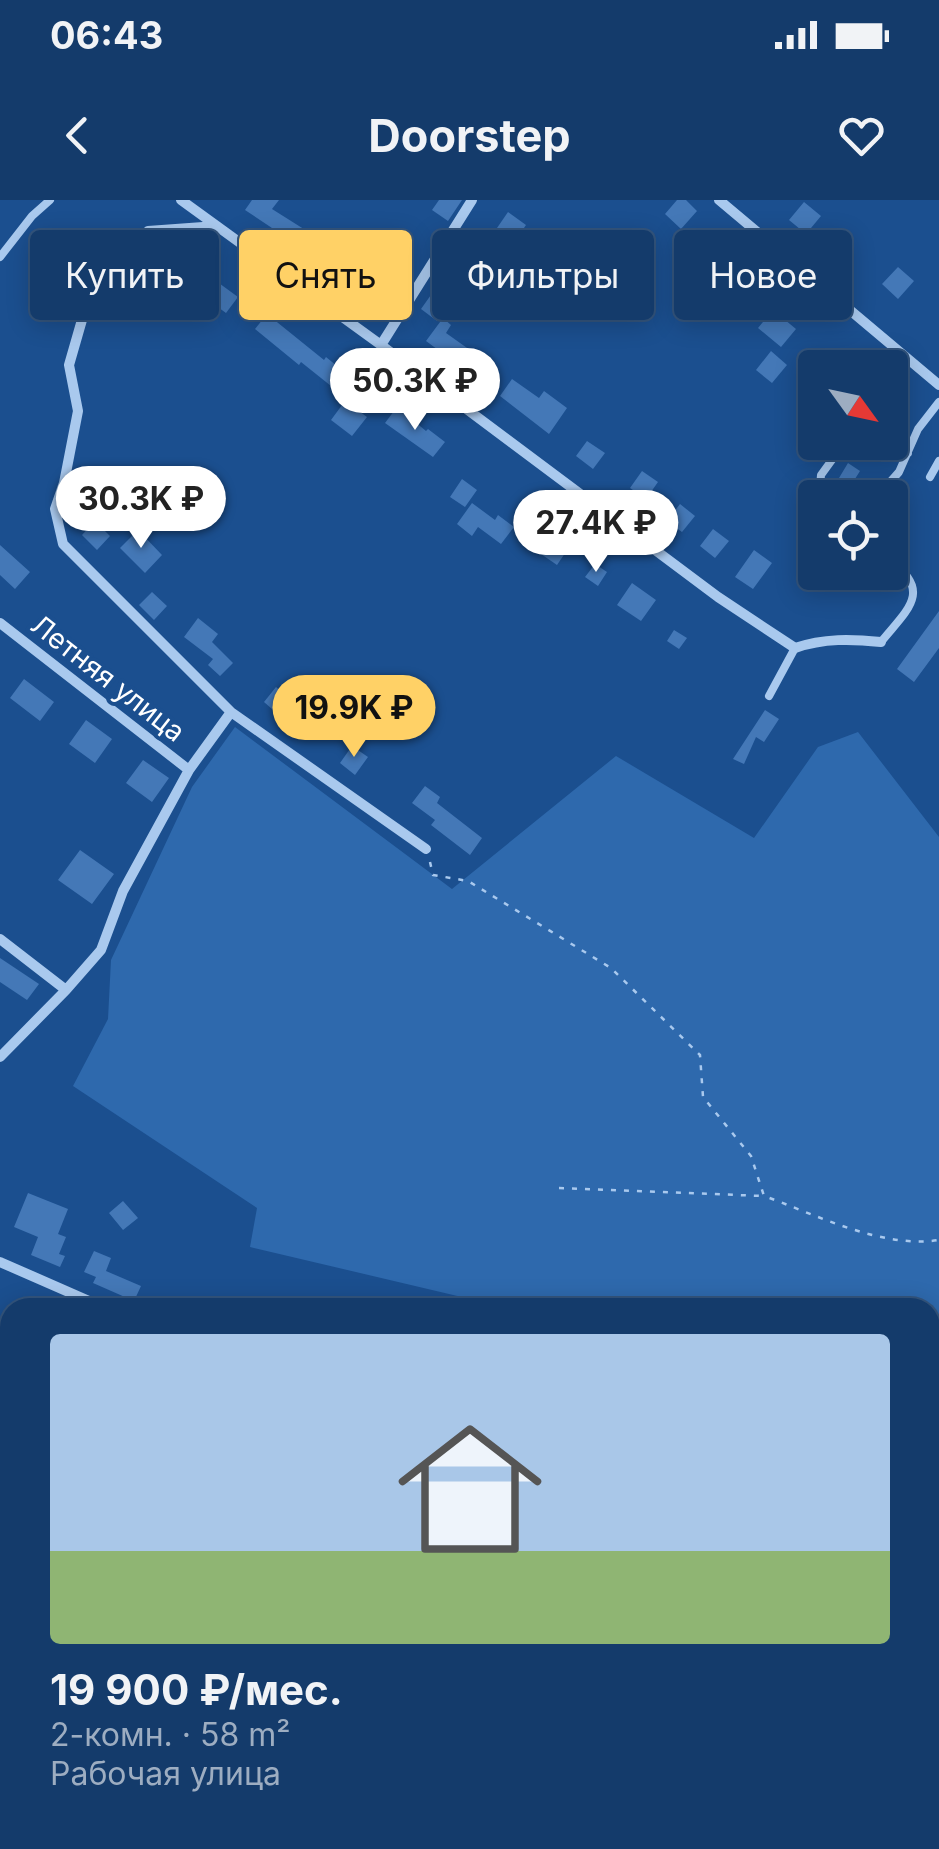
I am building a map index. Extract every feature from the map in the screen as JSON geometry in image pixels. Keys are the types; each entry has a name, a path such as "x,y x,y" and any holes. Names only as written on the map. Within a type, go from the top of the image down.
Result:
{"street":[{"path":"180,200 382,345 718,597 795,648 811,642 849,639 881,642"},
{"path":"382,345 472,200"},
{"path":"719,200 938,383"},
{"path":"217,226 148,231 88,299 69,364 78,411 55,510 63,544 232,712 426,849"},
{"name":"Летняя улица","path":"0,623 189,770"},
{"path":"0,1057 101,950 124,891 189,770 232,712"},
{"path":"0,939 66,990"},
{"path":"0,1262 82,1298"}],"lane":[{"path":"0,257 50,200"},
{"path":"908,454 918,428 939,402"},
{"path":"930,476 939,460"},
{"path":"881,642 912,601 914,590 908,575"},
{"path":"769,696 795,648"}],"path":[{"path":"426,849 433,875 468,881 611,968 700,1055 704,1097 751,1156 764,1196"},
{"path":"559,1188 764,1196 884,1239 939,1240"}],"shaded area":[{"path":"235,727 452,889 616,756 754,838 818,747 858,732 939,837 939,1298 466,1298 250,1247 257,1208 73,1086 108,1019 111,960 192,787"}],"building":[{"path":"252,200 279,200 272,209 305,230 271,230 245,210"},
{"path":"439,200 462,200 448,221 432,210"},
{"path":"677,200 686,200 697,211 681,229 665,214"},
{"path":"804,202 821,216 809,230 801,230 789,220"},
{"path":"508,212 526,225 523,230 497,228"},
{"path":"898,267 914,281 898,299 882,284"},
{"path":"219,283 238,297 226,313 219,308"},
{"path":"432,293 432,317 421,309"},
{"path":"262,320 274,320 343,371 331,386 255,329"},
{"path":"445,320 451,325 446,333 477,355 464,375 426,341"},
{"path":"765,320 785,320 796,329 781,347 758,328"},
{"path":"771,351 787,365 772,383 756,370"},
{"path":"512,379 539,398 544,391 567,408 549,434 500,396"},
{"path":"345,401 367,417 352,436 331,420"},
{"path":"397,407 445,442 433,457 385,423"},
{"path":"587,441 605,453 593,469 576,456"},
{"path":"848,463 860,471 854,480 838,480"},
{"path":"642,471 658,482 646,499 630,488"},
{"path":"462,479 477,490 465,507 450,497"},
{"path":"472,503 495,520 498,515 514,527 501,544 478,527 472,536 457,524"},
{"path":"680,504 695,516 682,532 667,521"},
{"path":"538,514 574,540 557,565 541,554 551,539 531,526"},
{"path":"95,521 110,536 97,550 82,535"},
{"path":"713,529 729,541 715,558 700,546"},
{"path":"138,530 162,555 145,573 120,548"},
{"path":"0,545 30,572 15,589 0,575"},
{"path":"754,550 772,563 753,589 735,577"},
{"path":"595,564 607,572 598,586 585,577"},
{"path":"632,583 656,600 641,621 617,605"},
{"path":"152,592 167,606 154,620 139,605"},
{"path":"939,611 939,648 914,682 897,669"},
{"path":"198,618 218,634 212,642 233,663 220,676 208,665 213,659 184,637"},
{"path":"674,630 687,638 679,649 667,641"},
{"path":"24,679 54,702 40,721 10,698"},
{"path":"276,687 292,701 280,716 264,702"},
{"path":"317,696 332,707 320,724 304,713"},
{"path":"765,710 779,719 764,742 756,737 744,764 733,759"},
{"path":"86,720 112,739 95,763 69,744"},
{"path":"352,746 368,757 355,775 340,763"},
{"path":"143,760 169,778 152,802 126,783"},
{"path":"425,786 440,797 437,803 482,838 470,855 431,825 435,820 412,803"},
{"path":"80,850 114,874 92,904 58,880"},
{"path":"0,958 39,984 27,1000 0,982"},
{"path":"28,1193 68,1209 58,1234 66,1237 59,1254 65,1256 60,1267 31,1255 38,1237 14,1227"},
{"path":"123,1201 138,1218 123,1230 109,1213"},
{"path":"94,1251 111,1258 106,1271 141,1286 135,1298 127,1298 93,1283 96,1277 84,1272"}]}
